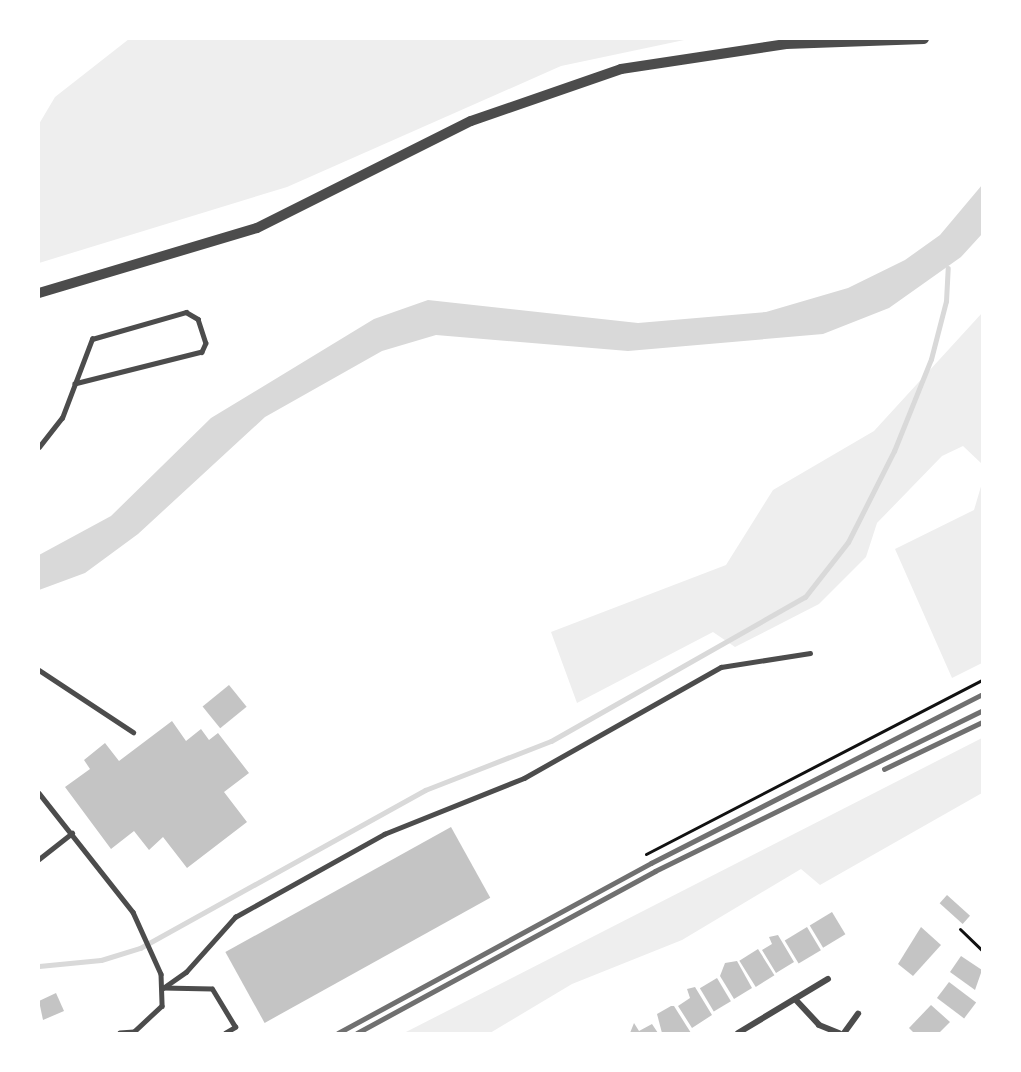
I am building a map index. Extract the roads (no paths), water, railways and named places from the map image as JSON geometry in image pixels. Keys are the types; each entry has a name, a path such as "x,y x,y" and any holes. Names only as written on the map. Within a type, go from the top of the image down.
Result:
{"street":[{"path":"39,293 257,228 471,121 546,91 621,69 714,51 859,40 924,39"},
{"path":"738,1033 828,979"},
{"path":"795,999 819,1024 839,1033"},
{"path":"844,1033 858,1014"}],"lane":[{"path":"39,447 62,418 75,384 85,346 92,339 186,312 198,319 206,343 202,352 75,384"},
{"path":"163,988 186,972 236,918 384,834 495,792 721,667 810,653"},
{"path":"39,670 133,732"},
{"path":"39,793 137,920 152,950 163,988 162,1006 150,1022 120,1033"},
{"path":"39,860 72,833"},
{"path":"163,988 212,989 235,1027 225,1033"}],"waterway":[{"path":"39,966 101,960 140,948 425,790 551,741 805,597 848,542 894,451 931,359 946,301 948,268"}],"railway":[{"path":"338,1033 651,863 982,694"},
{"path":"357,1033 655,871 982,711"},
{"path":"884,769 982,722"}]}
